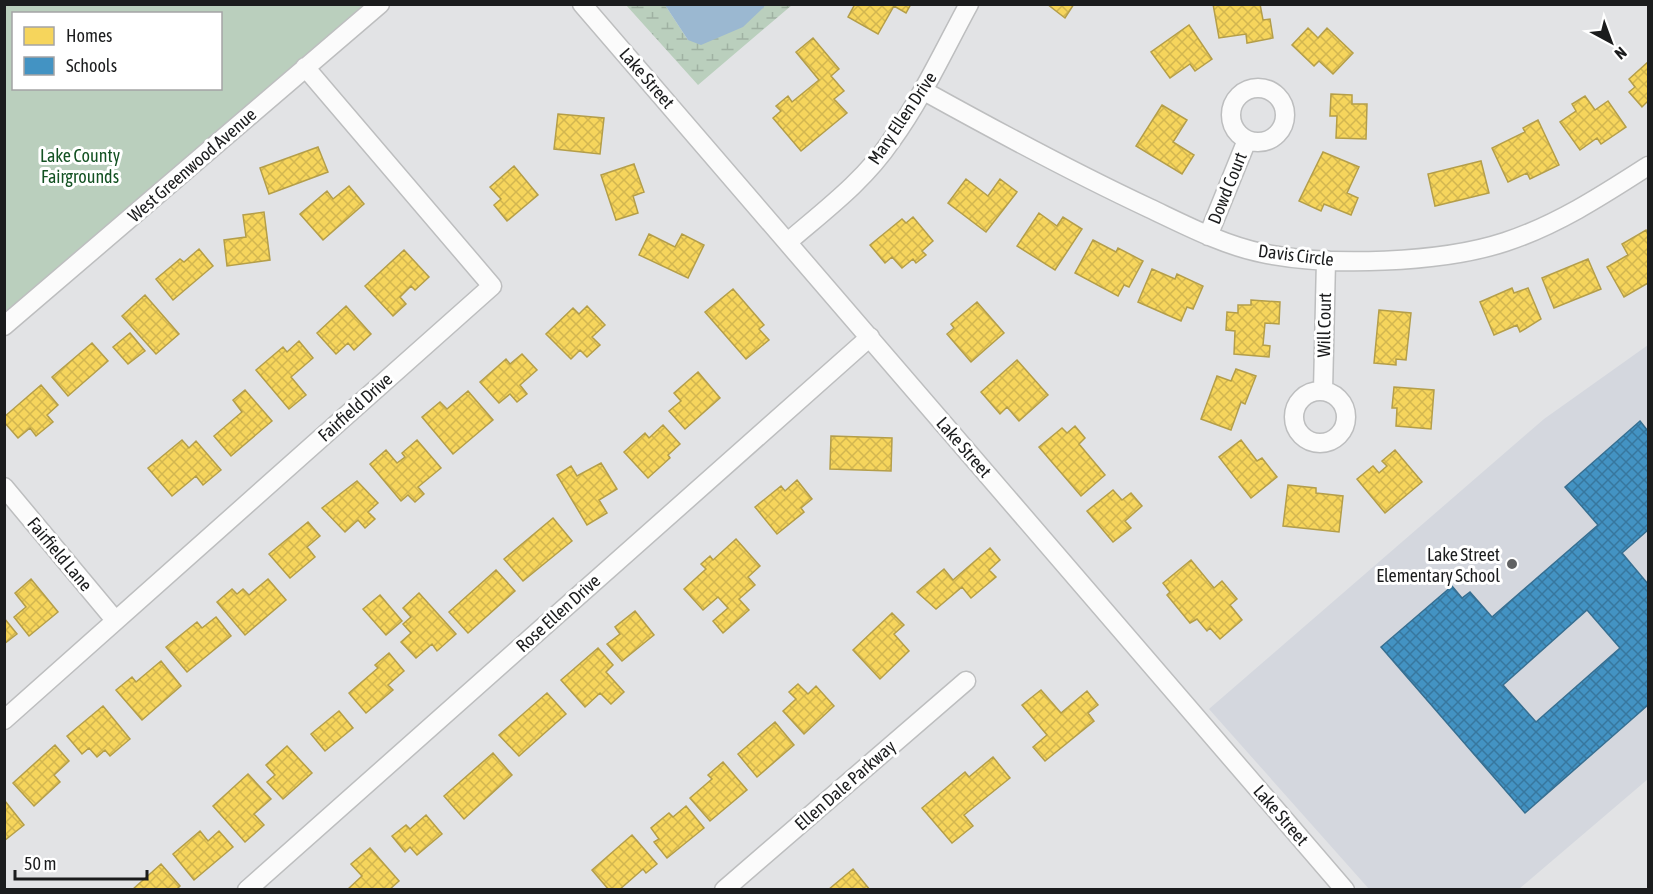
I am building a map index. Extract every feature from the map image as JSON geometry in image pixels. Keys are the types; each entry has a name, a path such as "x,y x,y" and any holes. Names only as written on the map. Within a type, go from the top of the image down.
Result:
{"street":[{"name":"West Greenwood Avenue","path":"4,326 380,4"},
{"name":"Lake Street","path":"582,4 789,241 1345,890"},
{"name":"Mary Ellen Drive","path":"789,241 858,181 890,143 924,91 969,4"},
{"name":"Fairfield Drive","path":"4,720 492,286 305,68"},
{"name":"Davis Circle","path":"924,91 1067,170 1208,236 1262,253 1326,260 1434,257 1505,242 1580,210 1648,166"},
{"name":"Dowd Court","path":"1208,236 1246,140"},
{"name":"Will Court","path":"1323,390 1326,260"},
{"name":"Rose Ellen Drive","path":"247,890 870,338"},
{"name":"Fairfield Lane","path":"4,487 115,620"},
{"name":"Ellen Dale Parkway","path":"724,890 966,681"}],"shaded area":[{"name":"Lake Street Elementary School","path":"1648,345 1648,779 1519,889 1369,889 1209,709 1544,419"}],"green space":[{"name":"Lake County Fairgrounds","path":"5,5 380,5 5,330"},
{"path":"626,5 665,5 688,40 755,14 766,5 792,5 698,85"}],"water":[{"path":"665,5 766,5 743,27 701,45 688,40"}],"building: Homes":[{"path":"855,4 911,4 906,13 894,6 878,34 848,17"},
{"path":"1047,4 1074,4 1065,18"},
{"path":"1213,4 1260,4 1263,20 1270,19 1273,38 1247,43 1246,34 1219,38"},
{"path":"1189,25 1212,59 1195,71 1190,64 1170,78 1151,52"},
{"path":"1308,28 1318,38 1327,28 1353,53 1333,74 1319,61 1314,66 1292,45"},
{"path":"813,38 839,69 831,76 844,91 834,99 847,113 801,151 773,118 781,111 776,106 788,96 792,102 819,80 796,52"},
{"path":"1648,62 1648,101 1642,107 1629,92 1635,87 1629,79"},
{"path":"1331,94 1352,95 1352,104 1367,104 1366,139 1336,138 1337,116 1330,116"},
{"path":"1585,96 1595,110 1608,101 1626,127 1601,144 1597,138 1580,150 1560,122 1576,111 1572,104"},
{"path":"1162,105 1187,120 1173,142 1194,155 1182,174 1136,146"},
{"path":"558,114 604,118 600,154 554,149"},
{"path":"1538,120 1559,165 1530,179 1527,173 1508,182 1492,148 1525,132 1523,128"},
{"path":"318,147 328,172 269,194 260,168"},
{"path":"1323,152 1359,167 1347,193 1358,198 1351,215 1324,204 1321,211 1299,201"},
{"path":"1481,161 1489,193 1435,206 1428,174"},
{"path":"634,164 644,192 633,196 638,213 616,220 601,175"},
{"path":"514,166 538,195 507,221 494,205 501,199 490,187"},
{"path":"966,179 988,196 1000,179 1017,192 986,232 948,203"},
{"path":"349,186 364,204 323,240 300,214 327,191 333,199"},
{"path":"264,212 270,260 227,266 224,240 246,237 243,215"},
{"path":"1039,213 1057,226 1063,217 1082,229 1055,270 1017,246"},
{"path":"913,217 933,241 922,251 926,255 916,263 913,259 902,268 892,257 885,263 870,245 902,219 906,223"},
{"path":"1646,230 1648,235 1648,283 1624,297 1607,267 1628,255 1622,244"},
{"path":"649,234 675,247 682,234 704,245 688,278 639,255"},
{"path":"1093,240 1116,252 1118,248 1143,261 1129,287 1124,285 1118,296 1075,273"},
{"path":"199,249 213,266 173,300 156,279 180,259 184,262"},
{"path":"404,250 429,277 415,290 411,286 400,297 406,304 393,316 365,286"},
{"path":"1588,259 1601,289 1554,308 1542,278"},
{"path":"1152,269 1175,279 1177,274 1203,286 1193,309 1187,307 1181,321 1138,302"},
{"path":"1512,288 1514,293 1528,288 1541,319 1520,332 1517,325 1494,335 1480,302"},
{"path":"733,289 764,325 759,329 769,340 746,359 705,312"},
{"path":"145,295 179,334 156,354 122,316"},
{"path":"1251,300 1280,302 1279,324 1265,323 1263,345 1270,346 1269,357 1234,354 1235,331 1226,330 1227,312 1238,313 1238,305 1251,305"},
{"path":"977,302 1004,333 971,362 947,334 954,328 951,324"},
{"path":"346,306 371,334 354,350 348,343 336,354 317,333"},
{"path":"587,306 605,325 592,337 600,345 587,357 580,350 571,359 546,334 573,308 579,314"},
{"path":"1379,310 1411,313 1406,360 1396,359 1396,365 1374,363"},
{"path":"130,333 145,351 128,364 113,347"},
{"path":"299,341 313,358 291,377 306,395 289,409 256,370 283,347 287,352"},
{"path":"92,343 108,361 68,396 52,377"},
{"path":"522,354 537,370 520,385 527,394 517,402 510,394 499,403 480,382 506,359 510,364"},
{"path":"1017,360 1048,395 1019,421 1007,407 1000,414 981,392"},
{"path":"1236,369 1256,376 1245,404 1241,402 1231,430 1201,419 1217,376 1231,381"},
{"path":"698,372 720,398 685,429 669,411 681,401 674,393"},
{"path":"41,385 58,405 47,415 53,422 36,436 30,428 18,438 4,422 4,417"},
{"path":"1394,387 1434,390 1431,429 1396,426 1397,408 1392,408"},
{"path":"245,390 272,421 231,456 214,436 242,412 233,400"},
{"path":"468,391 493,420 453,454 422,417 440,402 447,409"},
{"path":"663,425 680,444 668,455 670,458 648,478 624,452 645,433 649,438"},
{"path":"1075,426 1085,438 1079,444 1105,475 1081,496 1039,447 1062,428 1067,433"},
{"path":"831,436 892,438 891,471 830,469"},
{"path":"182,440 189,448 196,441 221,470 203,485 196,476 172,496 148,468"},
{"path":"417,440 441,468 418,487 424,494 415,502 408,495 401,501 370,464 386,450 397,463 405,457 402,453"},
{"path":"1241,440 1257,461 1262,458 1277,477 1251,498 1219,457"},
{"path":"1395,450 1422,482 1385,513 1357,479 1373,466 1379,473 1387,466 1382,461"},
{"path":"601,463 617,489 599,500 607,513 587,525 557,475 571,466 577,476"},
{"path":"797,480 812,499 801,508 804,512 777,534 755,507 781,486 785,491"},
{"path":"357,481 378,503 368,512 375,519 365,528 358,520 345,532 322,508"},
{"path":"1288,485 1316,488 1316,493 1343,496 1339,532 1283,526"},
{"path":"1113,490 1122,500 1131,493 1142,506 1125,521 1131,528 1113,542 1087,511"},
{"path":"553,518 572,541 523,581 504,559"},
{"path":"308,522 320,536 307,547 315,557 290,578 269,554"},
{"path":"736,539 760,566 748,577 755,585 739,599 749,610 723,633 713,621 728,608 718,597 703,610 684,589 706,569 701,564 710,556 713,560"},
{"path":"990,548 1000,560 989,570 996,577 971,598 962,587 936,609 917,592 944,569 953,580"},
{"path":"1191,560 1214,588 1222,581 1237,599 1230,605 1242,620 1220,639 1210,628 1207,631 1197,619 1190,623 1167,595 1170,592 1163,583"},
{"path":"496,570 515,591 468,633 449,612"},
{"path":"31,579 58,612 29,636 14,617 26,607 15,593"},
{"path":"268,579 286,600 245,635 217,602 232,589 237,594 243,589 249,595"},
{"path":"419,593 456,634 437,651 432,644 416,658 401,642 411,633 403,624 411,617 403,608"},
{"path":"380,595 402,621 386,635 363,609"},
{"path":"635,611 654,635 622,661 607,644 620,634 615,627"},
{"path":"892,613 904,625 894,634 909,651 880,679 853,650"},
{"path":"216,617 231,636 187,672 166,647 197,622 202,628"},
{"path":"4,618 17,634 4,644"},
{"path":"598,648 613,665 606,672 624,692 611,704 600,693 585,707 561,680"},
{"path":"389,653 404,671 388,685 393,690 366,713 349,693 378,668 375,665"},
{"path":"161,661 181,686 142,720 116,690 132,677 136,682"},
{"path":"798,684 808,694 816,686 834,706 804,734 783,711 796,699 789,692"},
{"path":"1041,690 1061,713 1087,691 1098,705 1088,713 1094,721 1045,761 1033,747 1047,735 1022,705"},
{"path":"547,693 566,714 519,756 499,735"},
{"path":"103,706 130,739 110,756 105,750 97,757 89,748 82,754 67,736"},
{"path":"339,711 353,728 325,751 311,734"},
{"path":"775,722 794,745 757,777 738,754"},
{"path":"55,745 69,761 54,775 60,782 34,806 13,783"},
{"path":"287,746 312,773 283,799 267,782 275,775 266,765"},
{"path":"493,753 512,775 464,819 444,796"},
{"path":"993,757 1010,778 964,815 973,826 952,843 922,808 965,772 969,777"},
{"path":"723,762 747,790 710,821 690,798 712,779 708,775"},
{"path":"248,774 271,799 254,814 264,825 245,842 213,806"},
{"path":"4,801 24,825 4,841"},
{"path":"686,806 704,828 667,858 654,842 659,839 651,828 669,813 673,817"},
{"path":"426,815 442,834 417,855 410,847 405,852 392,836 406,825 410,829"},
{"path":"200,831 208,841 219,831 233,847 194,880 173,854"},
{"path":"632,835 657,864 646,873 643,869 619,890 609,890 592,870"},
{"path":"370,848 399,881 389,890 347,890 362,876 351,864"},
{"path":"161,864 180,886 176,890 132,890"},
{"path":"853,869 870,890 828,890"}],"building: Schools":[{"path":"1640,421 1648,431 1648,530 1622,553 1648,584 1648,705 1525,813 1381,647 1452,586 1462,598 1470,592 1492,617 1598,525 1565,487","holes":["1587,610 1620,648 1536,722 1503,685"]}],"place":[{"name":"Lake Street Elementary School","path":"1512,564"}]}
